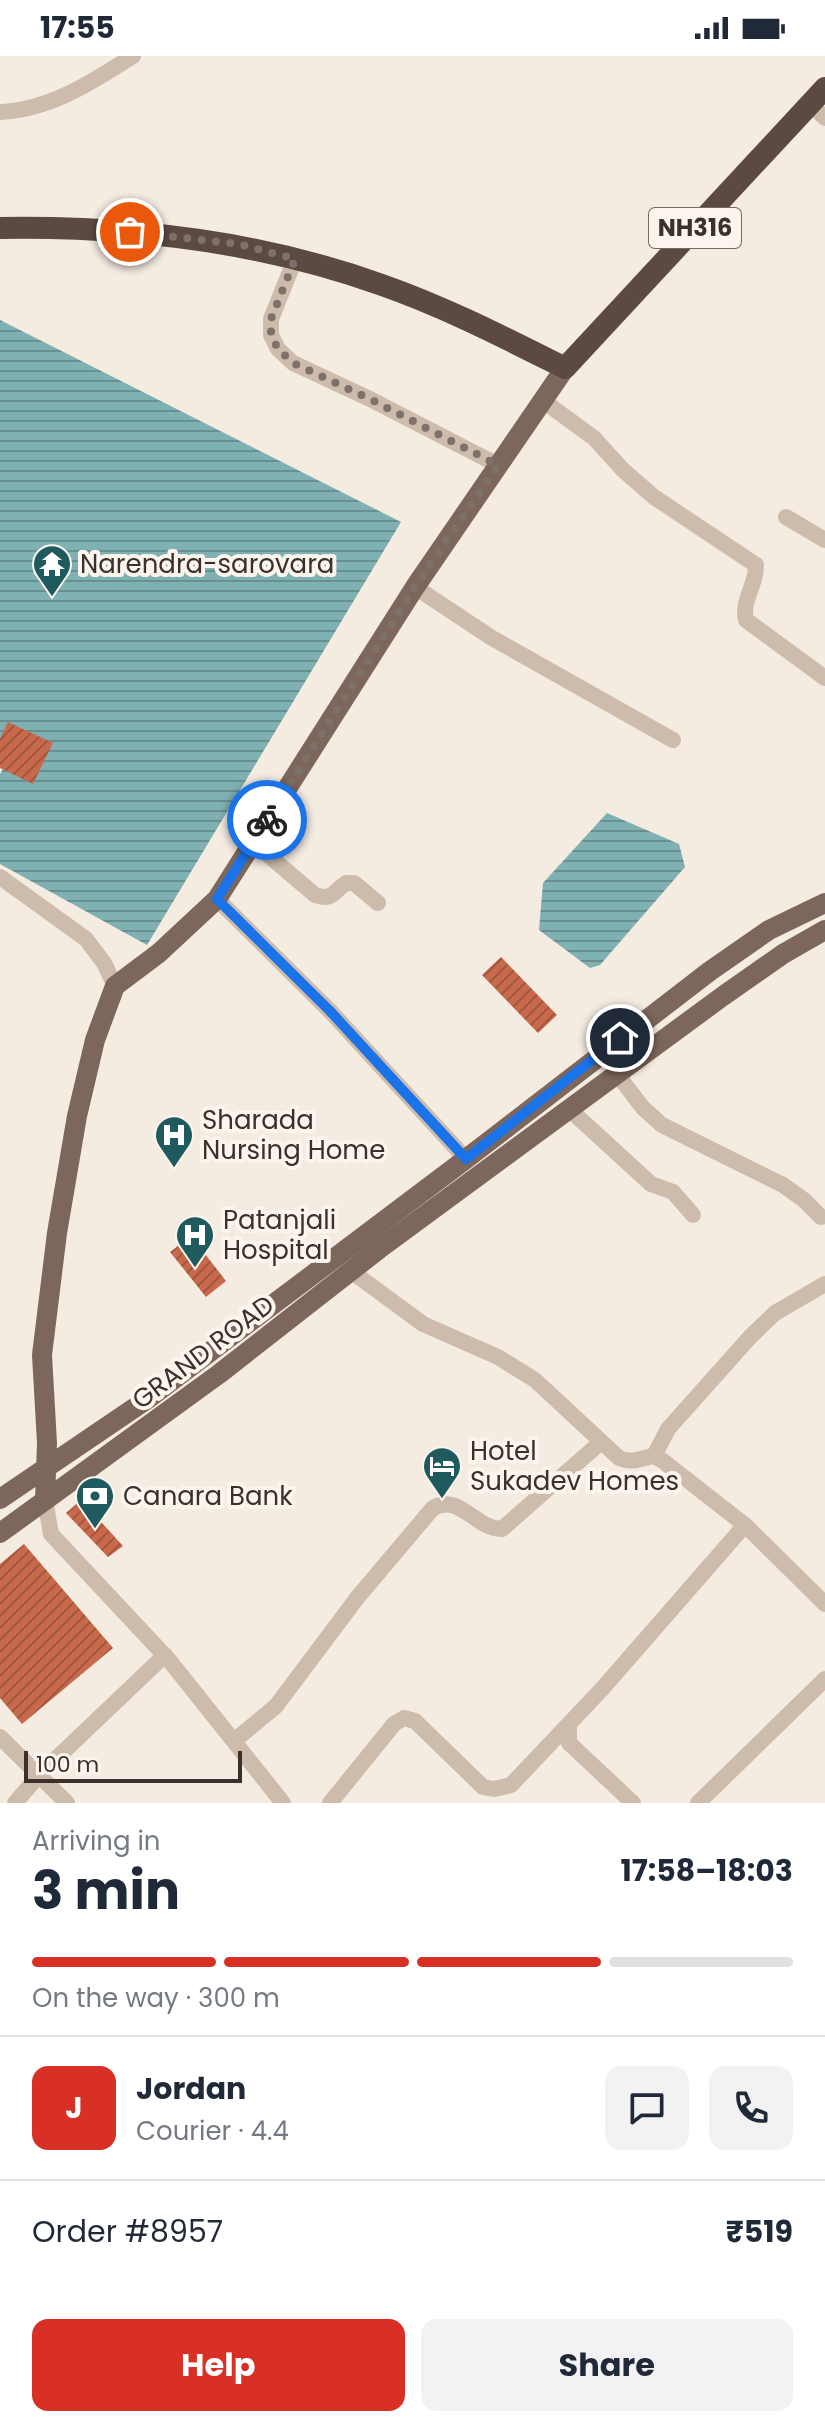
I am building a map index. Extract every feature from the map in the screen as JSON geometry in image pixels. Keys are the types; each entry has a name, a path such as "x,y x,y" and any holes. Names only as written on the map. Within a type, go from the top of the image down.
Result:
{"highway":[{"name":"NH316","path":"565,368 820,103"},
{"path":"0,228 152,233 239,244 381,284 439,306 565,368"}],"main road":[{"path":"45,1500 47,1443 42,1355 57,1233 77,1116 95,1040 115,986 159,953 217,899 415,587 565,368"},
{"name":"GRAND ROAD","path":"0,1499 149,1398 750,942 825,903"},
{"name":"GRAND ROAD","path":"0,1533 219,1374 351,1271 569,1109 783,954 825,930"}],"street":[{"path":"0,112 60,99 133,56"},
{"path":"295,259 271,319 271,335 278,349 293,363 498,465"},
{"path":"542,400 594,438 623,470 654,497 756,565 756,576 744,608 746,620 825,678"},
{"path":"786,517 825,540"},
{"path":"415,587 492,638 673,740"},
{"path":"253,842 315,895 324,898 333,895 346,883 354,883 378,903"},
{"path":"0,877 86,939 104,963 115,986"},
{"path":"217,899 330,1011 466,1159"},
{"path":"617,1074 643,1108 662,1125 783,1185 821,1217"},
{"path":"569,1109 651,1184 673,1192 693,1215"},
{"path":"351,1271 423,1324 498,1357 535,1380 619,1458 628,1462 654,1456 668,1429 750,1337 775,1313 825,1284"},
{"path":"234,1741 276,1706 357,1598 433,1508 441,1503 450,1503 486,1526 502,1529 601,1442"},
{"path":"654,1456 745,1525 825,1604"},
{"path":"45,1500 51,1534 165,1655 283,1803"},
{"path":"330,1803 394,1724 404,1718 415,1721 483,1787 494,1789 511,1785 745,1525"},
{"path":"15,1803 40,1774 165,1655"},
{"path":"698,1803 825,1679"},
{"path":"569,1724 569,1743 633,1803"},
{"path":"0,1737 67,1803"}],"water":[{"path":"0,320 401,522 147,945 0,864 0,774 3,769 33,783 52,744 0,739"},
{"path":"607,813 679,844 685,867 600,965 590,968 539,930 543,883"}],"building":[{"path":"8,722 53,743 33,784 0,768 0,739"},
{"path":"501,957 557,1015 538,1033 482,975"},
{"path":"191,1236 226,1281 206,1297 170,1252"},
{"name":"Canara Bank","path":"81,1500 123,1546 108,1557 66,1513"},
{"path":"24,1544 113,1648 22,1724 0,1698 0,1564"}],"way so far":[{"path":"130,232 239,244 295,259 271,319 271,335 278,349 293,363 498,465 415,587 267,820"}],"place":[{"name":"Narendra-sarovara","path":"52,598"},
{"name":"Sharada Nursing Home","path":"174,1169"},
{"name":"Patanjali Hospital","path":"195,1269"},
{"name":"Hotel Sukadev Homes","path":"442,1500"},
{"name":"Canara Bank","path":"95,1530"}],"route":[{"path":"267,820 217,899 330,1011 466,1159 620,1038"}]}
